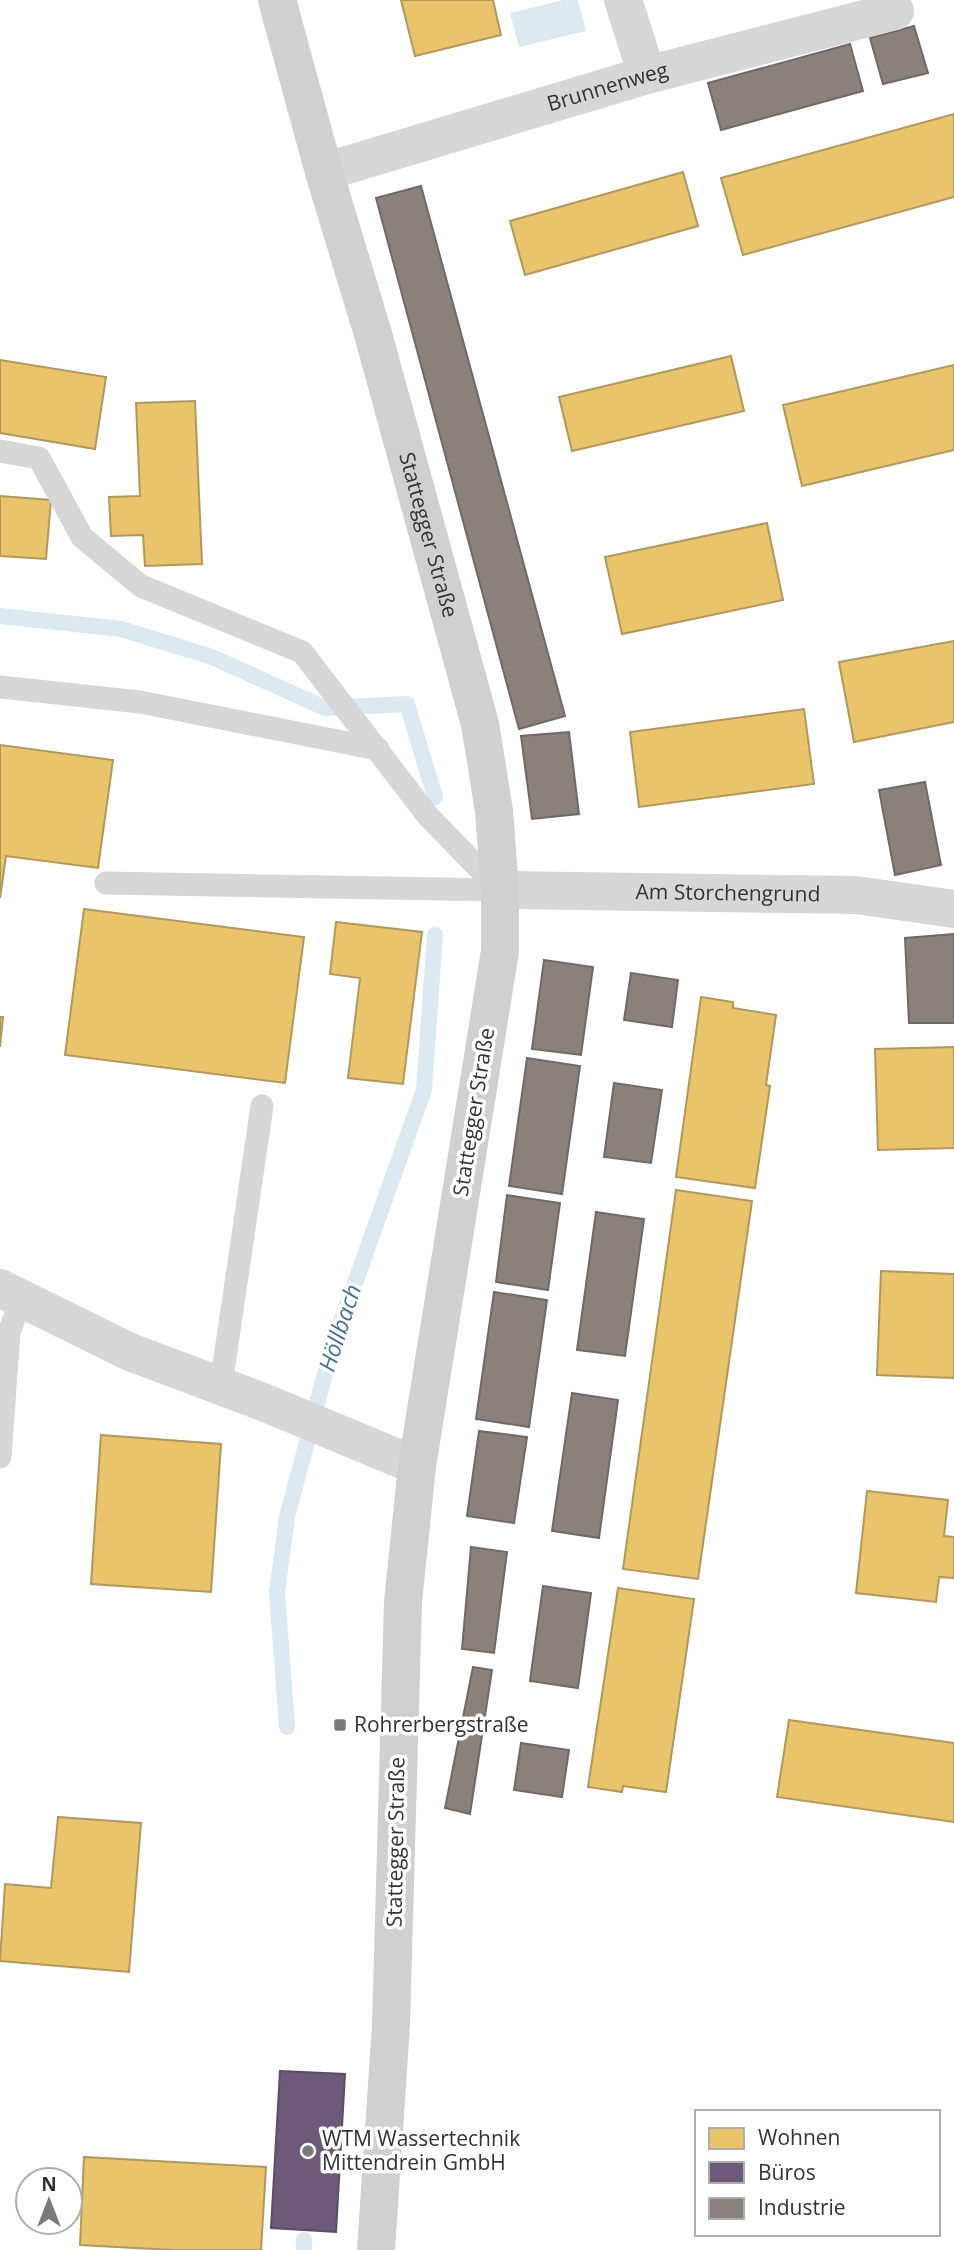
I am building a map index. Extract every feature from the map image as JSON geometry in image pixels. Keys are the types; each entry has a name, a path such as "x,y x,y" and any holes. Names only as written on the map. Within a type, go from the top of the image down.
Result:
{"main road":[{"name":"Stattegger Straße","path":"277,0 324,172 373,334 480,724 494,811 500,890 500,951 417,1466 402,1602 391,2025 376,2250"}],"street":[{"path":"623,0 647,75"},
{"name":"Brunnenweg","path":"324,172 647,75 895,11"},
{"name":"Am Storchengrund","path":"500,890 856,895 954,909"},
{"path":"10,1293 130,1352 221,1385 417,1466"}],"lane":[{"path":"0,451 39,458 82,537 141,586 302,652 428,816 500,890"},
{"path":"0,687 140,702 379,749"},
{"path":"106,883 500,890"},
{"path":"221,1385 262,1106"},
{"path":"0,1457 10,1293"}],"shaded area":[{"path":"563,0 578,0 586,31 519,47 510,13"}],"building: Wohnen":[{"path":"401,0 493,0 501,35 415,56"},
{"path":"954,114 954,197 743,255 721,178"},
{"path":"683,172 698,226 525,275 510,221"},
{"path":"731,356 744,411 572,451 559,397"},
{"path":"0,360 106,377 95,449 0,433"},
{"path":"954,365 954,450 802,486 783,405"},
{"path":"195,401 202,564 145,566 143,535 111,536 109,497 140,496 136,403"},
{"path":"0,496 51,500 46,559 0,556"},
{"path":"767,523 783,600 622,634 605,557"},
{"path":"954,641 954,722 854,742 839,662"},
{"path":"804,709 814,784 639,807 630,732"},
{"path":"0,745 113,760 98,868 6,856 0,898"},
{"path":"84,909 304,937 285,1083 65,1055"},
{"path":"336,922 422,932 403,1084 348,1078 360,978 330,974"},
{"path":"701,997 733,1002 733,1008 776,1015 766,1085 770,1086 755,1188 676,1177"},
{"path":"0,1017 3,1017 0,1047"},
{"path":"954,1047 954,1148 878,1150 875,1049"},
{"path":"676,1190 752,1201 698,1579 623,1569"},
{"path":"881,1271 954,1274 954,1378 877,1375"},
{"path":"101,1435 221,1444 211,1592 91,1584"},
{"path":"867,1491 948,1500 944,1536 954,1537 954,1578 939,1577 936,1602 856,1593"},
{"path":"618,1588 694,1599 666,1792 623,1786 622,1792 588,1787"},
{"path":"789,1720 954,1743 954,1822 777,1797"},
{"path":"58,1817 141,1823 129,1972 0,1961 5,1884 51,1888"},
{"path":"84,2157 266,2167 261,2250 172,2250 80,2245 80,2236 84,2236"}],"building: Büros":[{"name":"WTM Wassertechnik Mittendrein GmbH","path":"280,2071 345,2074 336,2232 271,2228"}],"building: Industrie":[{"path":"914,26 928,73 883,84 870,38"},
{"path":"850,44 863,91 721,130 708,83"},
{"path":"421,186 565,716 519,729 376,198"},
{"path":"569,732 579,814 532,819 521,736"},
{"path":"925,782 941,865 895,875 879,790"},
{"path":"954,934 954,1023 909,1023 905,938"},
{"path":"544,960 593,967 581,1055 532,1049"},
{"path":"631,973 678,980 672,1027 624,1020"},
{"path":"527,1058 580,1066 562,1194 509,1186"},
{"path":"614,1083 662,1090 651,1163 604,1157"},
{"path":"507,1195 560,1203 548,1290 496,1282"},
{"path":"596,1212 644,1219 625,1356 577,1350"},
{"path":"494,1292 547,1300 529,1427 476,1419"},
{"path":"572,1393 618,1400 599,1538 552,1531"},
{"path":"479,1431 527,1437 514,1523 467,1516"},
{"path":"471,1547 507,1552 494,1653 462,1649"},
{"path":"543,1586 591,1593 578,1688 530,1681"},
{"path":"473,1667 492,1670 470,1814 445,1808"},
{"path":"521,1743 569,1750 562,1797 514,1790"}],"waterway":[{"path":"0,616 121,629 212,657 325,708 407,704 435,797"},
{"name":"Höllbach","path":"287,1727 277,1592 287,1517 332,1347 424,1090 435,935"},
{"name":"Höllbach","path":"304,2240 304,2250"}],"place":[{"name":"Rohrerbergstraße","path":"340,1725"},
{"name":"WTM Wassertechnik Mittendrein GmbH","path":"308,2151"}]}
